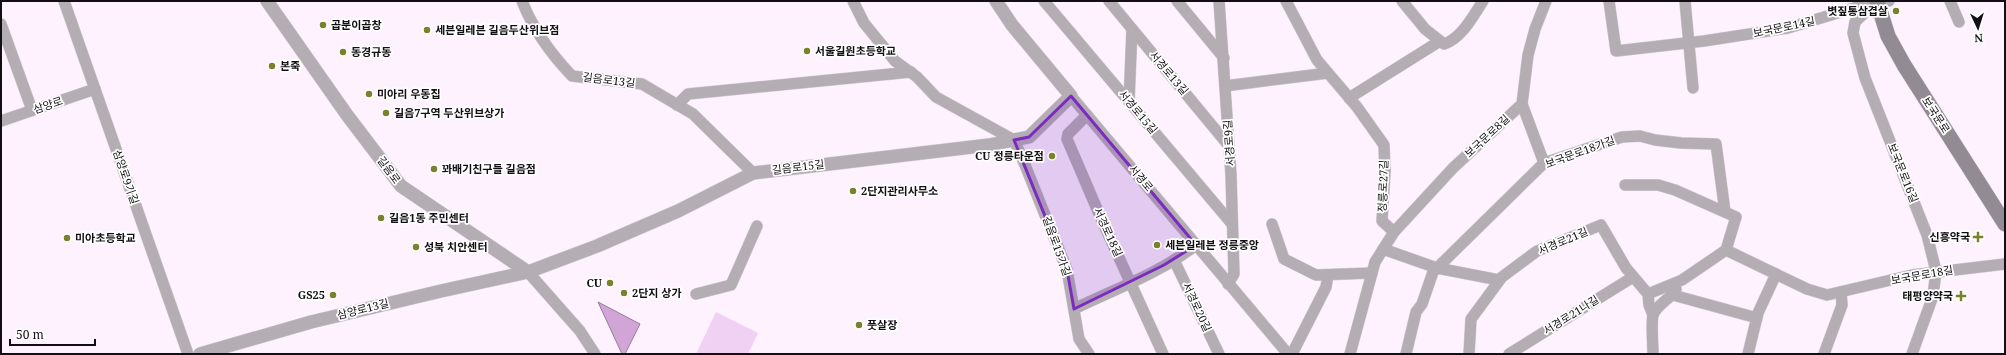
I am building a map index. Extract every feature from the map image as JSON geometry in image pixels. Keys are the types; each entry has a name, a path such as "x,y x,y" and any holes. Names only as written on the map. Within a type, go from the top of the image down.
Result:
{"main road":[{"name":"보국문로","path":"1877,1 1888,36 1901,59 2005,224"}],"street":[{"name":"삼양로9가길","path":"64,1 188,354"},
{"name":"길음로","path":"267,1 347,115 401,186 528,272 580,331 595,354"},
{"name":"길음로13길","path":"522,1 527,14 552,55 572,76 642,84 693,114 753,173"},
{"path":"853,1 864,23 895,61 911,72 936,97 1014,140"},
{"name":"서경로","path":"996,1 1012,25 1288,354"},
{"name":"서경로15길","path":"1044,1 1232,224"},
{"name":"서경로13길","path":"1109,1 1229,146"},
{"path":"1177,1 1224,58"},
{"name":"서경로9길","path":"1219,1 1229,146 1234,274 1228,284"},
{"name":"정릉로27길","path":"1286,1 1317,60 1349,98 1384,145 1385,172 1382,222 1394,232"},
{"path":"1402,1 1425,29 1444,44 1452,41 1470,21 1483,1"},
{"path":"1544,163 1522,104 1528,55 1535,29 1549,1"},
{"name":"보국문로14길","path":"1609,1 1616,51 1689,43 1788,28 1877,1"},
{"path":"1686,1 1693,88"},
{"path":"1877,1 1889,1"},
{"name":"보국문로16길","path":"1877,1 1855,22 1853,33 1865,78 1927,235 1936,271 1933,296 1912,354"},
{"path":"1950,1 1959,22"},
{"path":"1,24 32,110"},
{"path":"1130,102 1132,29"},
{"path":"1349,98 1440,41"},
{"path":"677,104 688,94 911,72"},
{"path":"1225,86 1328,73"},
{"name":"삼양로","path":"1,121 95,89"},
{"name":"길음로15길","path":"528,272 598,246 678,211 753,173 990,145 1029,136 1071,96"},
{"name":"보국문로8길","path":"1350,354 1375,262 1394,232 1453,168 1522,104"},
{"name":"서경로18길","path":"1087,115 1068,134 1067,139 1163,354"},
{"name":"보국문로18가길","path":"1406,354 1416,312 1422,304 1433,272 1544,163 1622,137 1640,136 1655,140 1681,143 1716,144 1725,212"},
{"name":"길음로15가길","path":"1014,140 1026,165 1067,270 1079,339 1089,354"},
{"path":"1625,185 1658,185 1675,190 1736,217 1726,250 1680,281 1648,294"},
{"path":"1272,224 1284,259 1316,275 1372,272"},
{"name":"서경로21길","path":"1472,354 1471,319 1499,280 1537,251 1601,225 1633,277 1648,294 1649,305 1653,315"},
{"path":"696,294 731,285 757,226"},
{"path":"1074,309 1174,260 1196,245"},
{"path":"1383,249 1437,268 1499,280"},
{"name":"보국문로18길","path":"1726,250 1807,289 1827,294 1912,275 2005,264"},
{"name":"서경로20길","path":"1174,260 1219,354"},
{"name":"삼양로13길","path":"200,354 311,322 440,290 528,272"},
{"path":"1748,354 1757,318 1776,274"},
{"path":"1292,354 1326,287 1328,275"},
{"name":"서경로21나길","path":"1509,354 1633,277"},
{"path":"1653,354 1653,315 1662,304 1673,295 1680,281"},
{"path":"1824,354 1842,305 1841,292"},
{"path":"1673,295 1757,318"}],"highlighted area":[{"path":"1071,96 1196,245 1164,265 1074,309 1067,270 1014,140 1029,137"}],"shaded area":[{"path":"598,302 640,324 625,354 622,354"},
{"path":"716,312 758,333 748,354 696,354"}],"place":[{"name":"볏짚통삼겹살","path":"1896,11"},
{"name":"곱분이곱창","path":"323,25"},
{"name":"세븐일레븐 길음두산위브점","path":"427,30"},
{"name":"서울길원초등학교","path":"807,51"},
{"name":"동경규동","path":"343,52"},
{"name":"본죽","path":"272,66"},
{"name":"미아리 우동집","path":"369,94"},
{"name":"길음7구역 두산위브상가","path":"386,113"},
{"name":"CU 정릉타운점","path":"1052,156"},
{"name":"꽈배기친구들 길음점","path":"434,169"},
{"name":"2단지관리사무소","path":"853,191"},
{"name":"길음1동 주민센터","path":"381,218"},
{"name":"신흥약국","path":"1978,237"},
{"name":"미아초등학교","path":"67,238"},
{"name":"세븐일레븐 정릉중앙","path":"1157,245"},
{"name":"성북 치안센터","path":"416,247"},
{"name":"CU","path":"610,283"},
{"name":"2단지 상가","path":"624,293"},
{"name":"GS25","path":"333,295"},
{"name":"태평양약국","path":"1961,296"},
{"name":"풋살장","path":"859,325"}]}
